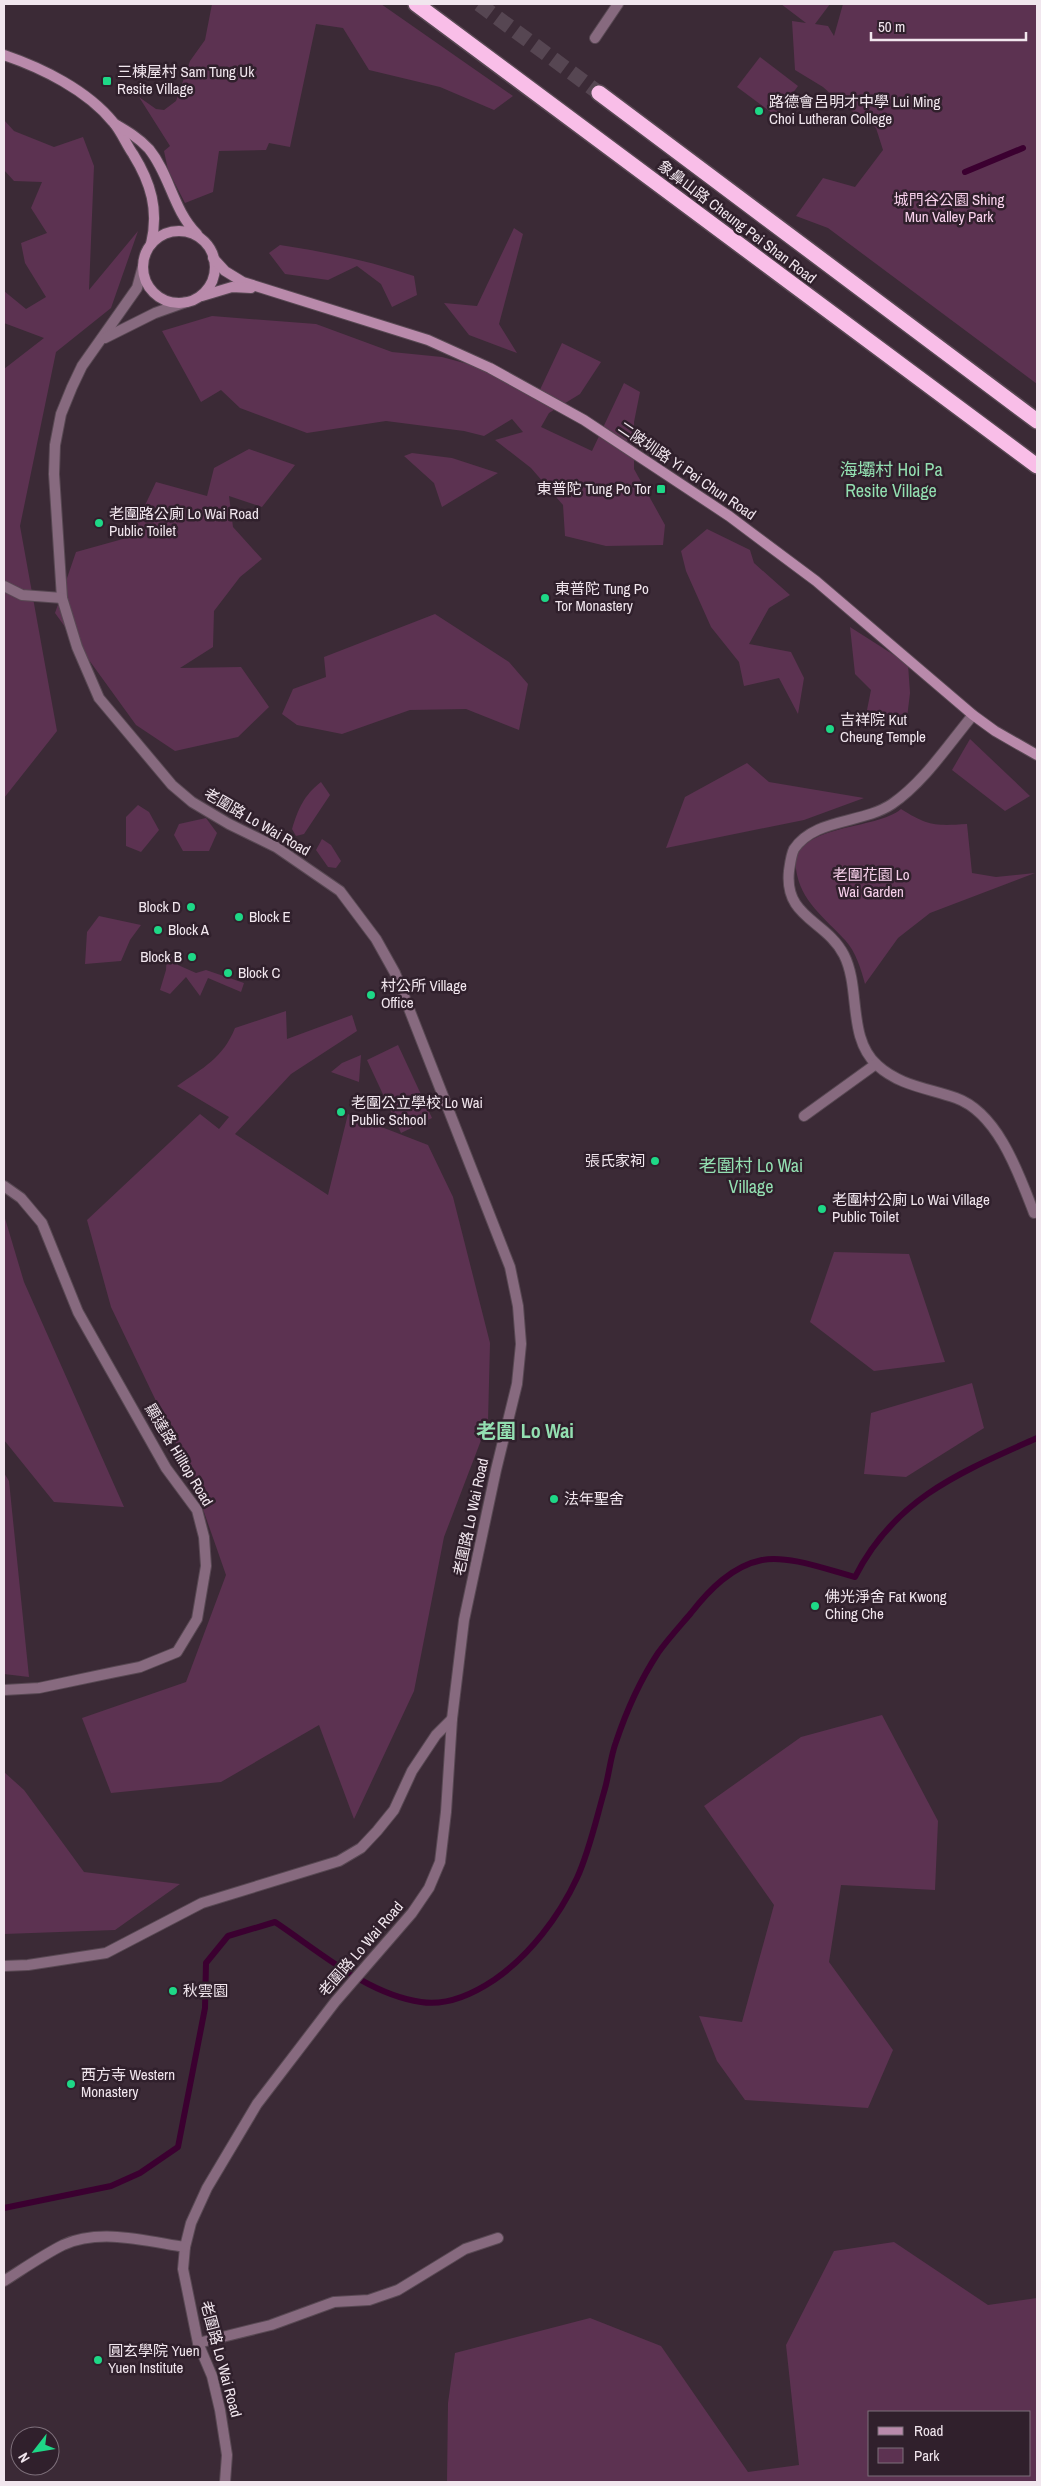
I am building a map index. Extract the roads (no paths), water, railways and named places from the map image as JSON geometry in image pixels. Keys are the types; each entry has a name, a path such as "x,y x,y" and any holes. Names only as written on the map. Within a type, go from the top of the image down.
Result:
{"highway":[{"name":"象鼻山路 Cheung Pei Shan Road","path":"416,4 1037,466"},
{"name":"象鼻山路 Cheung Pei Shan Road","path":"599,93 1037,421"}],"street":[{"path":"595,38 618,4"},
{"path":"4,54 27,63 81,94 114,123 136,136 149,149 158,164 180,213 202,239 207,245 215,268 211,283 200,297 186,302 170,302 156,294 146,281 143,266 144,258 156,238 171,231 187,232 202,239"},
{"path":"114,123 143,170 152,196 155,226 151,244"},
{"name":"二陂圳路 Yi Pei Chun Road","path":"213,258 233,276 451,350 490,368 584,420 729,516 816,581 973,715 995,731 1037,755"},
{"name":"老圍路 Lo Wai Road","path":"143,266 137,288 95,347 72,387 61,414 54,474 62,598 77,647 99,698 168,781 192,802 229,824 276,847 340,891 376,939 395,973 510,1267 518,1306 521,1344 517,1384 496,1470 464,1620 452,1719 446,1812 440,1862 429,1888 392,1939 335,2002 257,2104 207,2188 191,2223 185,2247 183,2269 198,2343 212,2376 220,2410 226,2455 225,2482"},
{"name":"二陂圳路 Yi Pei Chun Road","path":"200,297 232,288 275,291"},
{"name":"老圍路 Lo Wai Road","path":"95,347 107,336 119,329 186,302"},
{"path":"4,586 22,595 62,598"},
{"path":"973,715 913,786 899,799 870,815 816,831 802,839 793,851 788,885 794,905 834,941 844,955 850,972 858,1027 865,1049 876,1064 896,1079 973,1106 987,1119 1007,1151 1034,1213"},
{"path":"804,1116 876,1064"},
{"name":"顯達路 Hilltop Road","path":"4,1186 21,1198 42,1223 78,1312 166,1468 196,1510 204,1537 206,1566 196,1619 177,1652 140,1667 39,1688 4,1690"},
{"path":"4,1966 28,1965 106,1952 202,1903 339,1861 361,1848 394,1810 412,1771 436,1735 452,1719"},
{"path":"4,2281 64,2245 88,2238 118,2237 185,2247"},
{"path":"198,2343 271,2325 334,2302 369,2300 398,2290 465,2249 498,2238"}],"waterway":[{"path":"965,172 1023,148"},
{"path":"4,2208 111,2186 140,2173 178,2147 205,2008 206,1963 228,1936 275,1922 363,1981 401,1997 421,2002 440,2002 459,1998 494,1980 519,1959 542,1935 570,1893 589,1847 606,1786 614,1748 634,1696 658,1653 713,1588 731,1573 751,1563 773,1559 796,1561 855,1577 871,1550 910,1507 957,1476 1037,1438"}],"tunnel":[{"path":"479,4 599,93"}],"place":[{"name":"三棟屋村 Sam Tung Uk Resite Village","path":"107,81"},
{"name":"路德會呂明才中學 Lui Ming Choi Lutheran College","path":"759,111"},
{"name":"東普陀 Tung Po Tor","path":"661,489"},
{"name":"老圍路公廁 Lo Wai Road Public Toilet","path":"99,523"},
{"name":"東普陀 Tung Po Tor Monastery","path":"545,598"},
{"name":"吉祥院 Kut Cheung Temple","path":"830,729"},
{"name":"Block D","path":"191,907"},
{"name":"Block E","path":"239,917"},
{"name":"Block A","path":"158,930"},
{"name":"Block B","path":"192,957"},
{"name":"Block C","path":"228,973"},
{"name":"村公所 Village Office","path":"371,995"},
{"name":"老圍公立學校 Lo Wai Public School","path":"341,1112"},
{"name":"張氏家祠","path":"655,1161"},
{"name":"老圍村公廁 Lo Wai Village Public Toilet","path":"822,1209"},
{"name":"法年聖舍","path":"554,1499"},
{"name":"佛光淨舍 Fat Kwong Ching Che","path":"815,1606"},
{"name":"秋雲園","path":"173,1991"},
{"name":"西方寺 Western Monastery","path":"71,2084"},
{"name":"圓玄學院 Yuen Yuen Institute","path":"98,2360"}],"district":[{"name":"海壩村 Hoi Pa Resite Village","path":"891,480"},
{"name":"老圍村 Lo Wai Village","path":"751,1176"},
{"name":"老圍 Lo Wai","path":"525,1431"}],"park label":[{"name":"城門谷公園 Shing Mun Valley Park","path":"949,208"},
{"name":"老圍花園 Lo Wai Garden","path":"871,884"}]}
